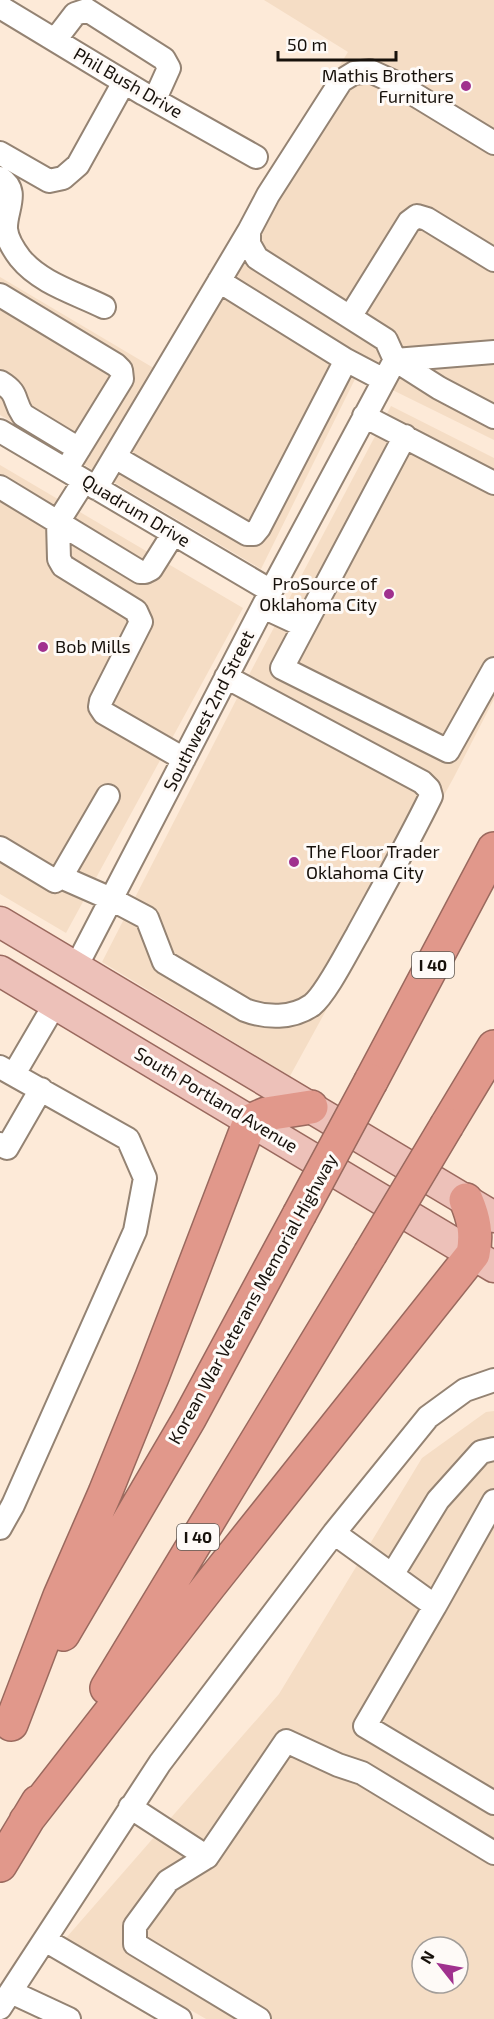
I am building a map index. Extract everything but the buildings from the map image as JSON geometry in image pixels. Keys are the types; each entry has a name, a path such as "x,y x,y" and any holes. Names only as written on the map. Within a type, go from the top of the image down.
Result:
{"highway":[{"name":"Korean War Veterans Memorial Highway","path":"5,1733 189,1419 494,849"},
{"name":"I 40","path":"0,1865 494,1047"},
{"path":"5,1733 152,1377 250,1121 266,1114 311,1107"},
{"path":"26,1821 209,1586 483,1261 476,1239 473,1217 466,1200"}],"main road":[{"path":"0,922 494,1217"},
{"path":"55,1004 76,967"},
{"name":"South Portland Avenue","path":"0,971 483,1261"}],"street":[{"name":"Phil Bush Drive","path":"0,7 124,82 256,157"},
{"path":"55,40 75,14 87,10 164,59 169,68 155,99"},
{"path":"184,759 104,713 100,707 101,700 141,622 136,611 63,566 59,559 58,522 82,480 115,457 268,195 341,81 354,73 370,71 394,81 494,143"},
{"path":"0,153 49,182 63,178 78,165 124,82"},
{"path":"0,178 6,182 12,194 6,228 10,241 21,260 43,279 104,307"},
{"path":"350,317 409,222 417,216 427,219 494,260"},
{"path":"249,231 249,244 257,258 386,340 396,360 439,388 494,417"},
{"path":"219,281 346,360 384,380"},
{"path":"0,295 116,364 121,370 122,379 79,449 82,480"},
{"path":"396,360 494,352"},
{"path":"115,457 247,534 254,534 346,360"},
{"name":"Southwest 2nd Street","path":"76,967 267,599 396,360"},
{"path":"0,382 15,393 19,410 23,415 79,449"},
{"path":"364,416 494,483"},
{"path":"405,436 282,668 448,751 494,669"},
{"name":"Quadrum Drive","path":"3,439 82,480 173,534 304,626"},
{"path":"0,487 140,572 146,572 150,568 173,534"},
{"path":"62,877 147,918 164,962 245,1010 258,1015 273,1016 292,1013 312,1005 340,964 431,796 429,789 422,782 226,677"},
{"path":"0,848 55,881 62,877 108,796"},
{"path":"0,1528 13,1505 135,1231 145,1178 128,1139 7,1070 55,1004"},
{"path":"0,1144 7,1148 41,1089"},
{"path":"69,2019 5,2000 160,1763 334,1533 428,1417 465,1390 494,1380"},
{"path":"392,1575 438,1500 481,1452 494,1449"},
{"path":"494,1501 364,1726 494,1803"},
{"path":"334,1533 435,1606"},
{"path":"259,2019 135,1944 135,1926 168,1881 207,1857 286,1741 338,1765 362,1773 494,1853"},
{"path":"130,1807 207,1857"},
{"path":"45,1940 180,2019"}],"shaded area":[{"path":"264,0 494,0 494,440 358,373 261,569 0,415 0,277 157,370 216,265 348,52"},
{"path":"391,406 494,458 494,699 454,777 290,1076 102,962 251,671"},
{"path":"0,465 243,608 66,933 0,894"},
{"path":"494,1411 494,2019 206,2019 66,1938 279,1694 422,1458 486,1412"}],"place":[{"name":"Mathis Brothers Furniture","path":"466,86"},
{"name":"ProSource of Oklahoma City","path":"389,594"},
{"name":"Bob Mills","path":"43,647"},
{"name":"The Floor Trader Oklahoma City","path":"294,862"}]}
